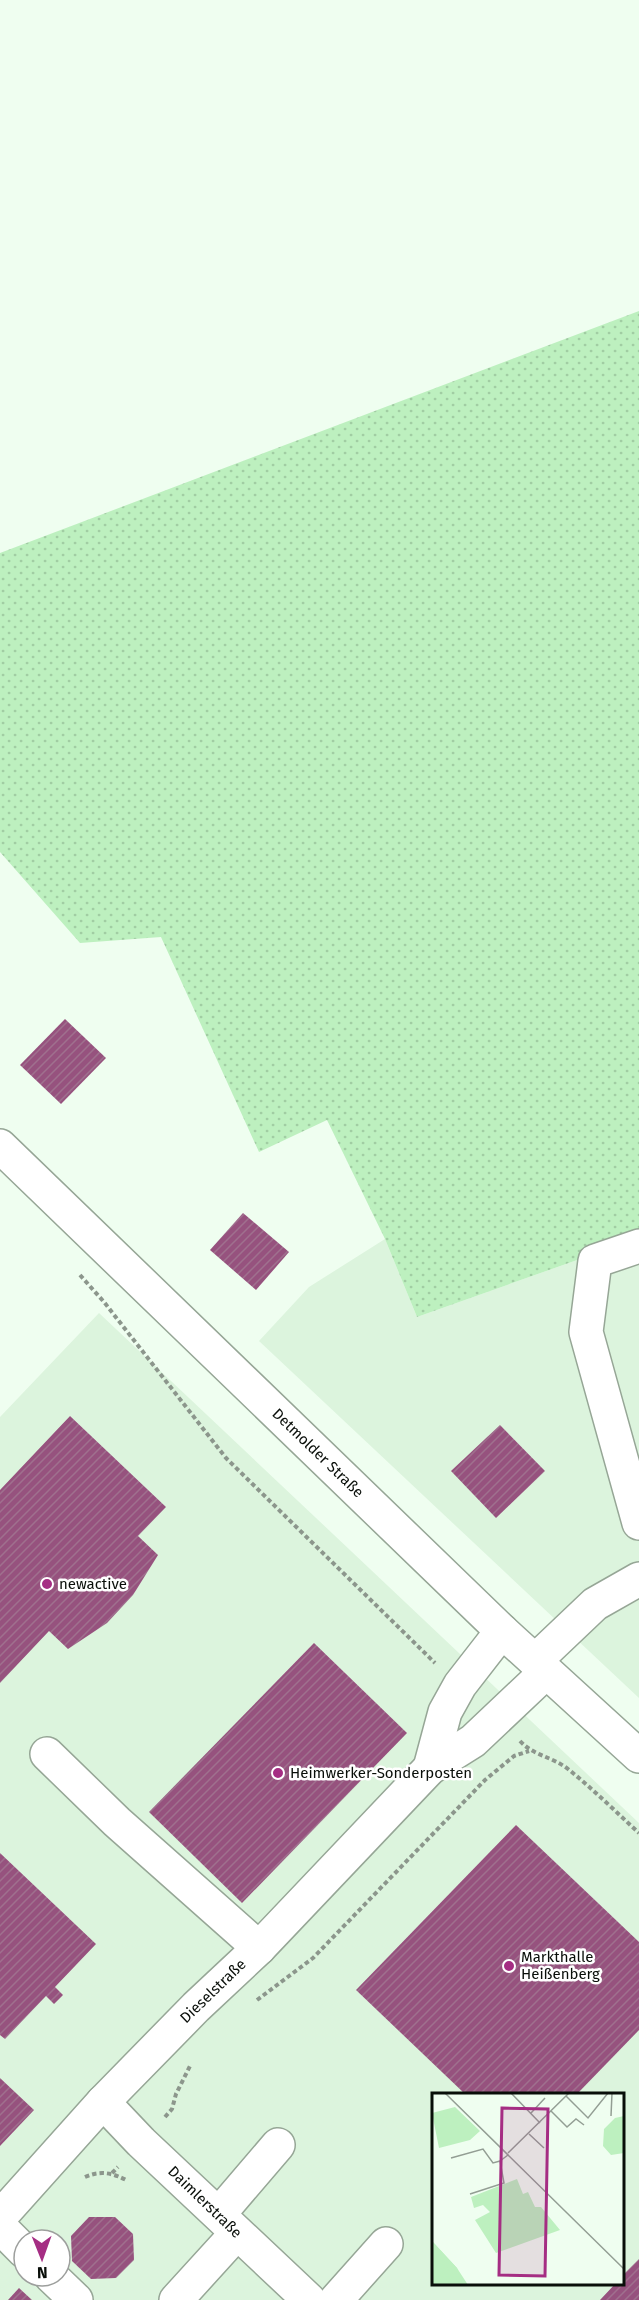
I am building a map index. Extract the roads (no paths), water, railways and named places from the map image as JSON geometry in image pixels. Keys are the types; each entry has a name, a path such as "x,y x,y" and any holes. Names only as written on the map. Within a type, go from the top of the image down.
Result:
{"street":[{"name":"Detmolder Straße","path":"0,1146 502,1630 639,1756"},
{"path":"639,1246 595,1261 586,1332 639,1523"},
{"name":"Dieselstraße","path":"0,2217 103,2102 196,2007 259,1948 430,1768 473,1741 498,1719 595,1604 639,1580"},
{"name":"Dieselstraße","path":"430,1768 445,1712 460,1685 502,1630"},
{"path":"47,1754 117,1822 259,1948"},
{"name":"Daimlerstraße","path":"103,2102 141,2142 309,2300"},
{"path":"176,2300 278,2145"},
{"path":"0,2227 12,2239"},
{"path":"336,2300 386,2244"},
{"path":"64,2288 76,2300"}],"place":[{"name":"newactive","path":"47,1584"},
{"name":"Heimwerker-Sonderposten","path":"278,1773"},
{"name":"Markthalle Heißenberg","path":"509,1966"}]}
